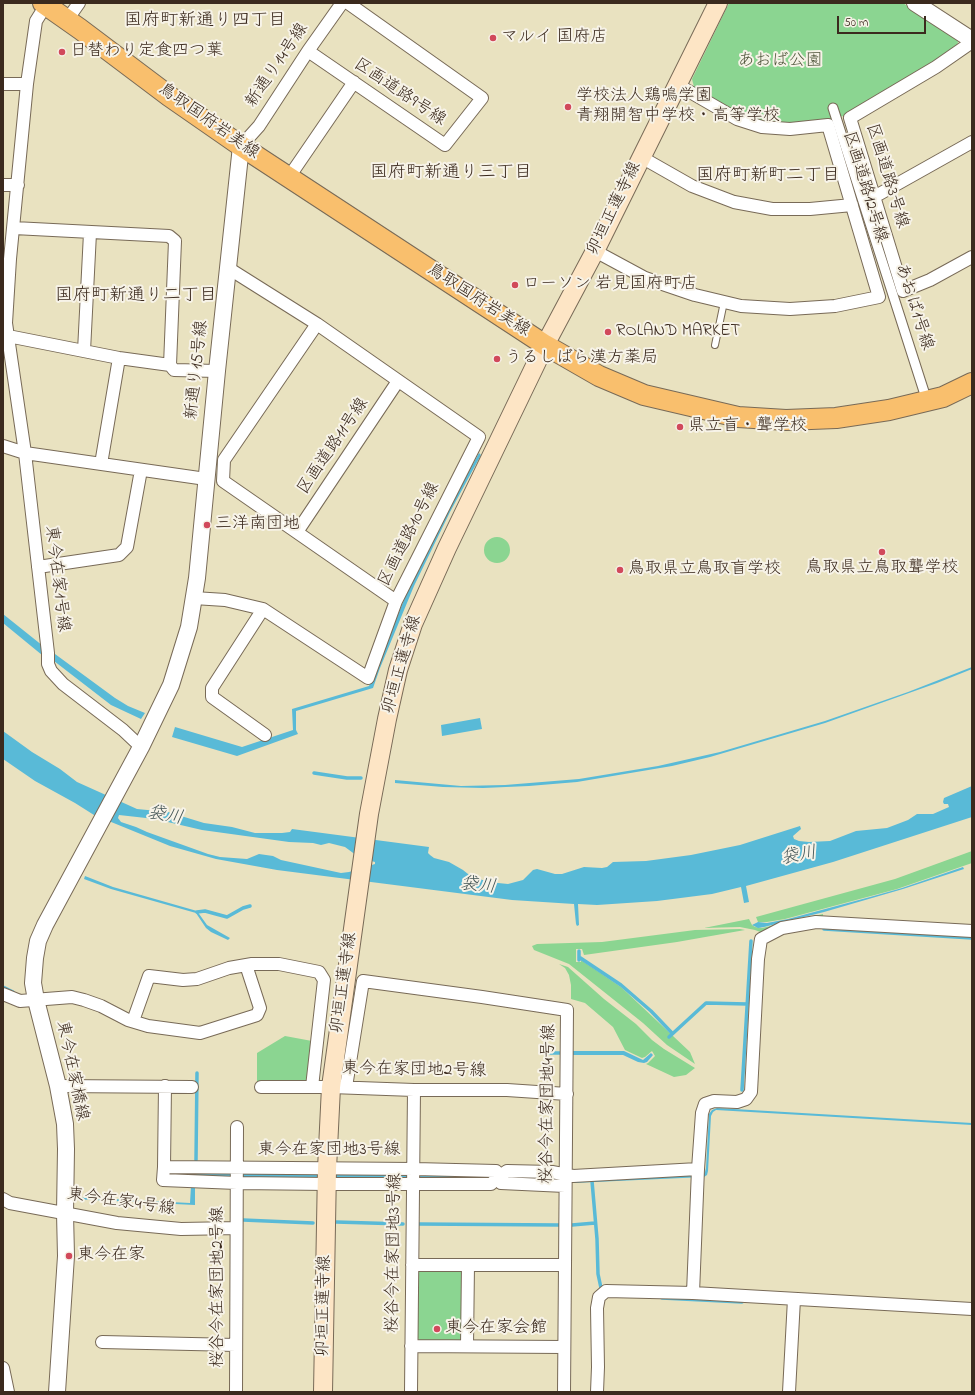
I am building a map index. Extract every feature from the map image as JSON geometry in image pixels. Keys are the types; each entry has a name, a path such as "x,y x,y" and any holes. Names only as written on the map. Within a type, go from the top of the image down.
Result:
{"main road":[{"name":"卯垣正蓮寺線","path":"323,1392 327,1176 339,1087 355,913 369,814 396,679 413,624 447,548 545,345 595,251 718,3"},
{"name":"鳥取国府岩美線","path":"44,4 169,96 241,146 545,345 599,376 644,395 738,417 786,420 836,418 889,410 943,397 972,383"}],"street":[{"path":"67,20 79,3"},
{"name":"新通り14号線","path":"241,146 259,126 308,51 342,3"},
{"name":"区画道路9号線","path":"308,51 445,145 482,98 348,3"},
{"path":"914,3 972,41"},
{"name":"東今在家1号線","path":"44,4 36,21 27,84 6,323 25,453 48,664 51,671 63,684 123,730 139,750"},
{"name":"区画道路3号線","path":"972,41 936,67 850,118 903,290 930,280 972,257"},
{"path":"289,177 354,82"},
{"path":"3,84 27,84"},
{"name":"区画道路12号線","path":"678,85 737,119 762,127 790,128 828,125 880,297 835,306 790,309 741,306 724,302"},
{"name":"あおば1号線","path":"833,108 927,401"},
{"path":"874,197 972,142"},
{"name":"新通り15号線","path":"194,598 241,146"},
{"path":"641,157 692,186 734,202 772,209 810,209 852,205"},
{"path":"3,185 18,185"},
{"path":"14,228 168,236 175,242 170,365 174,370 217,371"},
{"path":"84,351 90,233"},
{"path":"595,251 645,278 695,295 724,302"},
{"path":"228,268 317,324 496,448"},
{"name":"区画道路10号線","path":"317,324 224,460 223,481 396,601 479,437"},
{"path":"8,336 119,358 170,365"},
{"path":"101,464 119,358"},
{"name":"区画道路11号線","path":"297,532 398,381"},
{"path":"3,446 25,453 206,479"},
{"path":"38,567 119,555 127,547 141,470"},
{"path":"139,750 171,685 189,627 194,598 226,600 263,609 368,678 396,601"},
{"path":"263,609 212,688 212,697 265,735"},
{"name":"東今在家橋線","path":"58,1392 66,1256 65,1124 58,1086 36,1000 33,983 35,958 38,941 139,750"},
{"path":"693,1293 702,1113 705,1104 714,1101 737,1102 746,1099 751,1092 758,960 761,939 782,928 816,922 972,931"},
{"path":"133,1021 149,976 183,980 198,979 229,968 252,964 279,964 320,972 324,980 312,1087"},
{"path":"3,994 20,1001 72,998 84,1000 148,1026 200,1033 257,1015 260,1008 246,965"},
{"name":"桜谷今在家団地4号線","path":"339,1087 363,981 567,1010 564,1392"},
{"path":"58,1086 192,1087"},
{"path":"165,1086 164,1180 237,1183 327,1176 412,1183 491,1184 498,1177 508,1171 552,1172 565,1180 573,1176 698,1169"},
{"name":"東今在家団地2号線","path":"261,1088 339,1087 414,1090 507,1090 567,1094"},
{"name":"桜谷今在家団地3号線","path":"411,1392 414,1090"},
{"name":"桜谷今在家団地2号線","path":"236,1392 237,1127"},
{"name":"東今在家団地3号線","path":"164,1167 237,1168 327,1176 413,1169 496,1171 498,1177"},
{"name":"東今在家4号線","path":"3,1202 117,1223 156,1227 236,1228"},
{"path":"412,1265 565,1266"},
{"path":"467,1346 468,1265"},
{"path":"597,1392 597,1308 599,1297 606,1291 693,1293 972,1309"},
{"path":"789,1392 794,1299"},
{"path":"102,1342 236,1345"},
{"path":"411,1346 564,1347"},
{"path":"3,1368 8,1392"}],"lane":[{"path":"715,345 724,302"}],"green space":[{"name":"あおば公園","path":"729,3 903,3 958,41 957,50 852,114 818,122 764,122 733,112 694,87 692,79"},
{"path":"497,537 506,541 510,550 506,559 497,563 488,559 484,550 488,541"},
{"path":"972,851 972,863 897,889 785,919 758,922 756,917 895,879"},
{"path":"823,914 823,919 763,933 740,927 704,928 749,919 752,925 762,928"},
{"path":"695,930 745,930 677,942 584,955 582,949 576,949 576,962 581,962 581,960 621,987 690,1052 695,1064 667,1045 643,1023 569,964 534,950 532,946 537,944 602,942"},
{"path":"559,964 568,967 604,999 636,1024 652,1040 695,1068 686,1075 674,1077 646,1064 655,1056 652,1051 642,1058 625,1050 613,1027 585,1003 571,999 569,975 565,968"},
{"path":"285,1036 312,1041 308,1079 303,1083 257,1082 257,1053"},
{"path":"422,1270 464,1270 462,1341 420,1341 417,1337 418,1273"}],"water":[{"path":"479,453 481,455 450,512 414,586 373,688 296,711 296,730 298,734 237,756 172,737 175,727 242,747 293,730 292,709 369,686 406,595 436,532"},
{"path":"3,614 43,646 42,655 3,623"},
{"path":"55,654 115,698 128,706 145,713 141,719 111,705 54,661"},
{"path":"972,667 972,669 937,683 825,723 710,757 672,766 577,782 529,786 483,788 443,787 395,783 395,780 461,786 505,785 579,779 658,766 720,752 825,721 908,692"},
{"path":"480,718 482,729 442,736 441,725"},
{"name":"袋川","path":"3,731 77,782 137,809 168,812 204,823 232,827 255,833 282,833 290,832 292,829 429,847 428,853 434,858 449,862 473,878 508,884 523,880 533,870 537,869 555,874 562,874 584,867 607,867 613,862 646,861 691,855 740,845 800,826 801,829 793,836 794,839 809,842 830,841 856,831 887,828 908,820 917,814 933,814 949,807 948,804 944,804 944,798 972,786 972,817 833,862 746,886 749,902 744,903 741,887 712,894 657,901 597,905 578,904 579,925 577,926 574,904 512,900 277,870 216,859 170,846 94,815 35,781 3,759","holes":["119,815 155,819 202,830 289,842 313,843 321,845 329,843 345,847 360,858 375,862 375,864 341,873 281,860 273,856 259,854 247,859 220,857 147,832 121,822 118,818"]},
{"path":"963,867 964,869 903,889 824,912 764,927 758,928 752,925 758,922 767,923 788,919 870,897 902,888"},
{"path":"85,876 113,887 197,911 207,925 230,938 228,940 211,932 206,928 196,913 111,889 84,879"},
{"path":"573,1051 624,1051 643,1060 651,1053 653,1055 647,1062 644,1063 638,1062 623,1055 573,1055"},
{"path":"717,1108 972,1123 972,1125 716,1110 711,1116 708,1171 707,1175 704,1177 573,1183 549,1181 191,1177 192,1171 703,1175 706,1168 709,1114 712,1110"},
{"path":"195,1185 195,1205 73,1199 73,1197 190,1203 191,1186"}],"waterway":[{"path":"314,773 347,778 361,778"},
{"path":"197,912 205,911 227,917 243,908 250,906"},
{"path":"824,929 972,938"},
{"path":"742,1090 751,941"},
{"path":"579,951 579,960"},
{"path":"579,957 621,985 651,1011 672,1033"},
{"path":"3,987 13,992"},
{"path":"669,1037 706,1003 747,1004"},
{"path":"549,1053 560,1053"},
{"path":"196,1160 197,1073"},
{"path":"592,1181 597,1239 598,1274 601,1288"},
{"path":"243,1220 313,1223"},
{"path":"336,1222 403,1224"},
{"path":"572,1225 595,1223"},
{"path":"418,1224 560,1225"},
{"path":"662,1298 742,1302"}],"place":[{"name":"マルイ 国府店","path":"493,38"},
{"name":"日替わり定食四つ葉","path":"62,52"},
{"name":"学校法人鶏鳴学園 青翔開智中学校・高等学校","path":"568,107"},
{"name":"ローソン 岩見国府町店","path":"515,285"},
{"name":"ROLAND MARKET","path":"608,332"},
{"name":"うるしばら漢方薬局","path":"497,359"},
{"name":"県立盲・聾学校","path":"680,427"},
{"name":"三洋南団地","path":"207,525"},
{"name":"鳥取県立鳥取聾学校","path":"882,552"},
{"name":"鳥取県立鳥取盲学校","path":"620,570"},
{"name":"東今在家","path":"69,1256"},
{"name":"東今在家会館","path":"437,1329"}],"district":[{"name":"国府町新通り四丁目","path":"205,22"},
{"name":"国府町新通り三丁目","path":"451,174"},
{"name":"国府町新町二丁目","path":"768,177"},
{"name":"国府町新通り二丁目","path":"136,297"}]}
